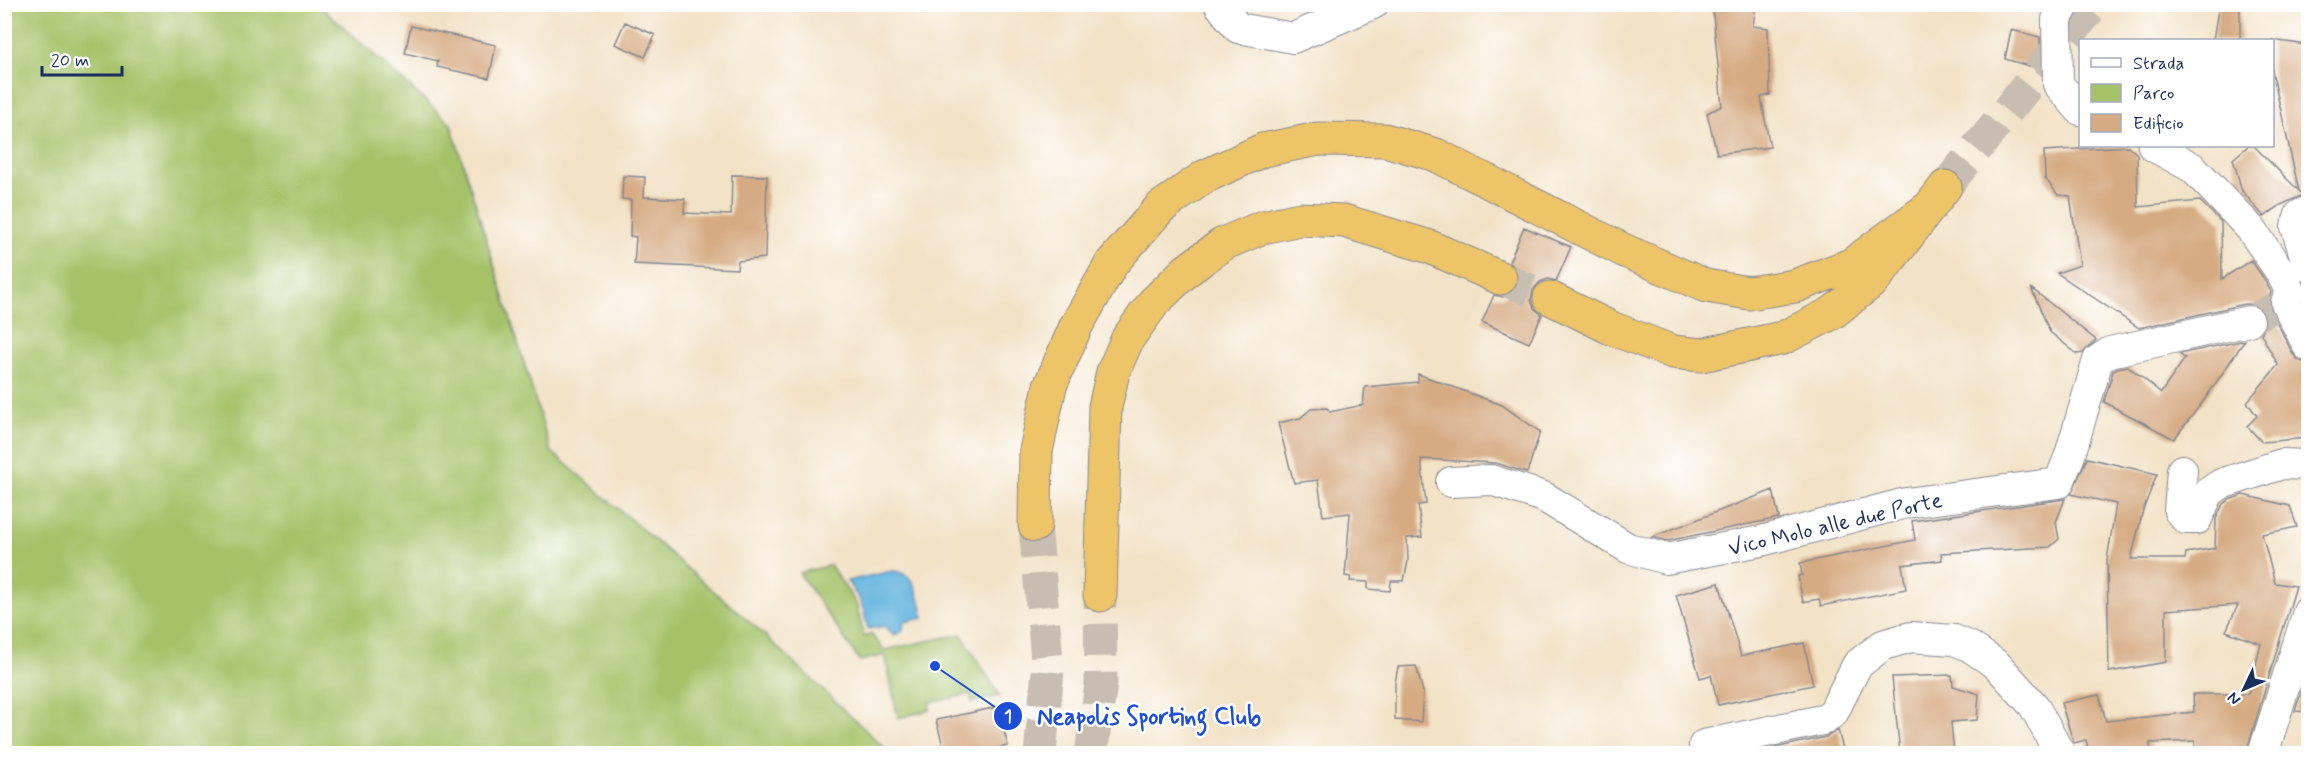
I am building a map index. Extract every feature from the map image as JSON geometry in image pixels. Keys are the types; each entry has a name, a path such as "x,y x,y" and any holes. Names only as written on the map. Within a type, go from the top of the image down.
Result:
{"highway":[{"path":"1035,525 1036,451 1050,386 1076,326 1112,263 1160,208 1204,177 1263,150 1318,139 1385,140 1436,156 1623,250 1706,286 1749,293 1795,286 1851,266 1936,198 1874,280 1832,313 1783,338 1701,355 1673,352 1611,328 1550,298"},
{"path":"1100,595 1105,407 1113,372 1128,338 1148,311 1186,271 1223,244 1263,227 1300,219 1344,220 1430,247 1500,278"}],"street":[{"path":"1219,4 1238,28 1293,38 1373,4"},
{"path":"2065,4 2057,19 2058,84 2079,109"},
{"path":"2155,147 2193,168 2251,229 2290,290 2281,304 2305,334"},
{"path":"2308,211 2300,215 2296,227 2308,266"},
{"name":"Vico Molo alle due Porte","path":"1450,482 1491,480 1544,497 1628,548 1666,559 1761,541 1906,502 2059,483 2070,455 2098,360 2110,352 2249,321"},
{"path":"2182,471 2179,511 2186,519 2197,519 2209,492 2221,484 2282,464 2308,465"},
{"path":"2263,753 2308,612"},
{"path":"1704,745 1822,720 1833,713 1857,664 1883,645 1911,637 1954,640 1969,646 1997,665 2034,706 2060,753"}],"green space":[{"path":"4,5 319,5 451,124 551,451 759,630 890,753 5,753"},
{"path":"830,565 856,603 864,637 871,634 884,650 961,634 1000,696 972,702 970,694 929,703 930,710 898,718 885,655 860,661 799,573"}],"water":[{"path":"892,571 900,572 912,581 924,618 904,622 903,631 894,635 885,626 868,629 861,601 847,581"}],"building":[{"path":"1712,4 1756,4 1753,26 1768,28 1770,95 1761,97 1770,147 1717,154 1707,113 1722,106"},
{"path":"2219,4 2240,4 2240,39 2213,39"},
{"path":"625,22 655,35 645,57 615,44"},
{"path":"411,26 496,45 489,78 437,67 438,61 405,53"},
{"path":"2011,30 2040,37 2036,68 2005,59"},
{"path":"2274,40 2307,45 2308,191 2300,192 2303,195 2281,205 2264,217 2242,191 2233,159 2247,147 2255,147 2299,191 2274,80"},
{"path":"2129,147 2137,154 2138,207 2200,201 2221,222 2222,279 2251,260 2271,292 2269,299 2271,311 2293,354 2308,368 2308,438 2262,442 2247,426 2257,416 2247,402 2278,365 2261,334 2266,318 2261,309 2254,304 2245,304 2139,328 2057,273 2080,265 2070,196 2058,195 2045,178 2044,151"},
{"path":"732,175 767,176 765,258 738,261 737,269 634,264 636,237 630,236 631,200 622,199 623,176 645,177 644,197 685,199 684,213 731,215"},
{"path":"1524,227 1571,247 1556,281 1548,279 1540,282 1533,290 1531,300 1534,308 1542,315 1529,343 1482,322 1494,295 1503,297 1511,293 1517,285 1519,275 1509,262"},
{"path":"2031,288 2096,340 2083,353 2077,354 2050,332"},
{"path":"2245,340 2205,399 2174,439 2104,402 2113,371 2117,368 2128,366 2161,393 2185,358 2179,354"},
{"path":"1418,374 1502,405 1540,432 1527,473 1496,463 1421,459 1426,504 1418,505 1422,537 1407,538 1408,561 1404,581 1391,581 1390,591 1368,589 1368,582 1350,581 1351,577 1345,576 1350,513 1323,516 1318,480 1294,483 1278,423 1300,418 1311,409 1327,408 1330,412 1363,405 1365,387 1418,382"},
{"path":"2087,458 2157,474 2143,510 2131,559 2185,559 2186,553 2215,548 2216,519 2223,504 2243,495 2290,506 2297,527 2262,534 2275,583 2296,586 2246,753 2195,753 2195,741 2150,743 2151,753 2089,753 2086,740 2074,743 2061,703 2099,695 2106,721 2194,712 2193,694 2248,694 2261,644 2226,631 2238,605 2166,610 2166,662 2109,672 2107,560 2116,504 2071,494"},
{"path":"1773,490 1779,518 1667,541 1652,537"},
{"path":"2065,499 2056,522 2059,539 2050,547 1941,553 1942,560 1902,565 1906,589 1821,606 1819,599 1803,602 1798,576 1802,575 1800,563 1915,540 1912,521"},
{"path":"1719,583 1741,656 1804,643 1813,685 1718,705 1711,675 1700,678 1676,595"},
{"path":"1416,666 1423,692 1421,722 1395,720 1395,683 1398,667"},
{"path":"2307,674 2308,712 2295,711"},
{"path":"1952,675 1953,686 1979,694 1977,720 1951,722 1954,753 1900,753 1892,677"},
{"path":"998,707 1008,746 973,753 945,753 936,720"},
{"path":"1838,730 1844,753 1771,753 1770,749 1826,737"}],"tunnel":[{"path":"1945,187 2094,4"},
{"path":"1500,278 1550,298"},
{"path":"2249,321 2277,306"},
{"path":"1035,525 1048,671 1040,754"},
{"path":"1091,754 1101,684 1100,595"}],"place":[{"name":"Neapolis Sporting Club","path":"935,666"}]}
